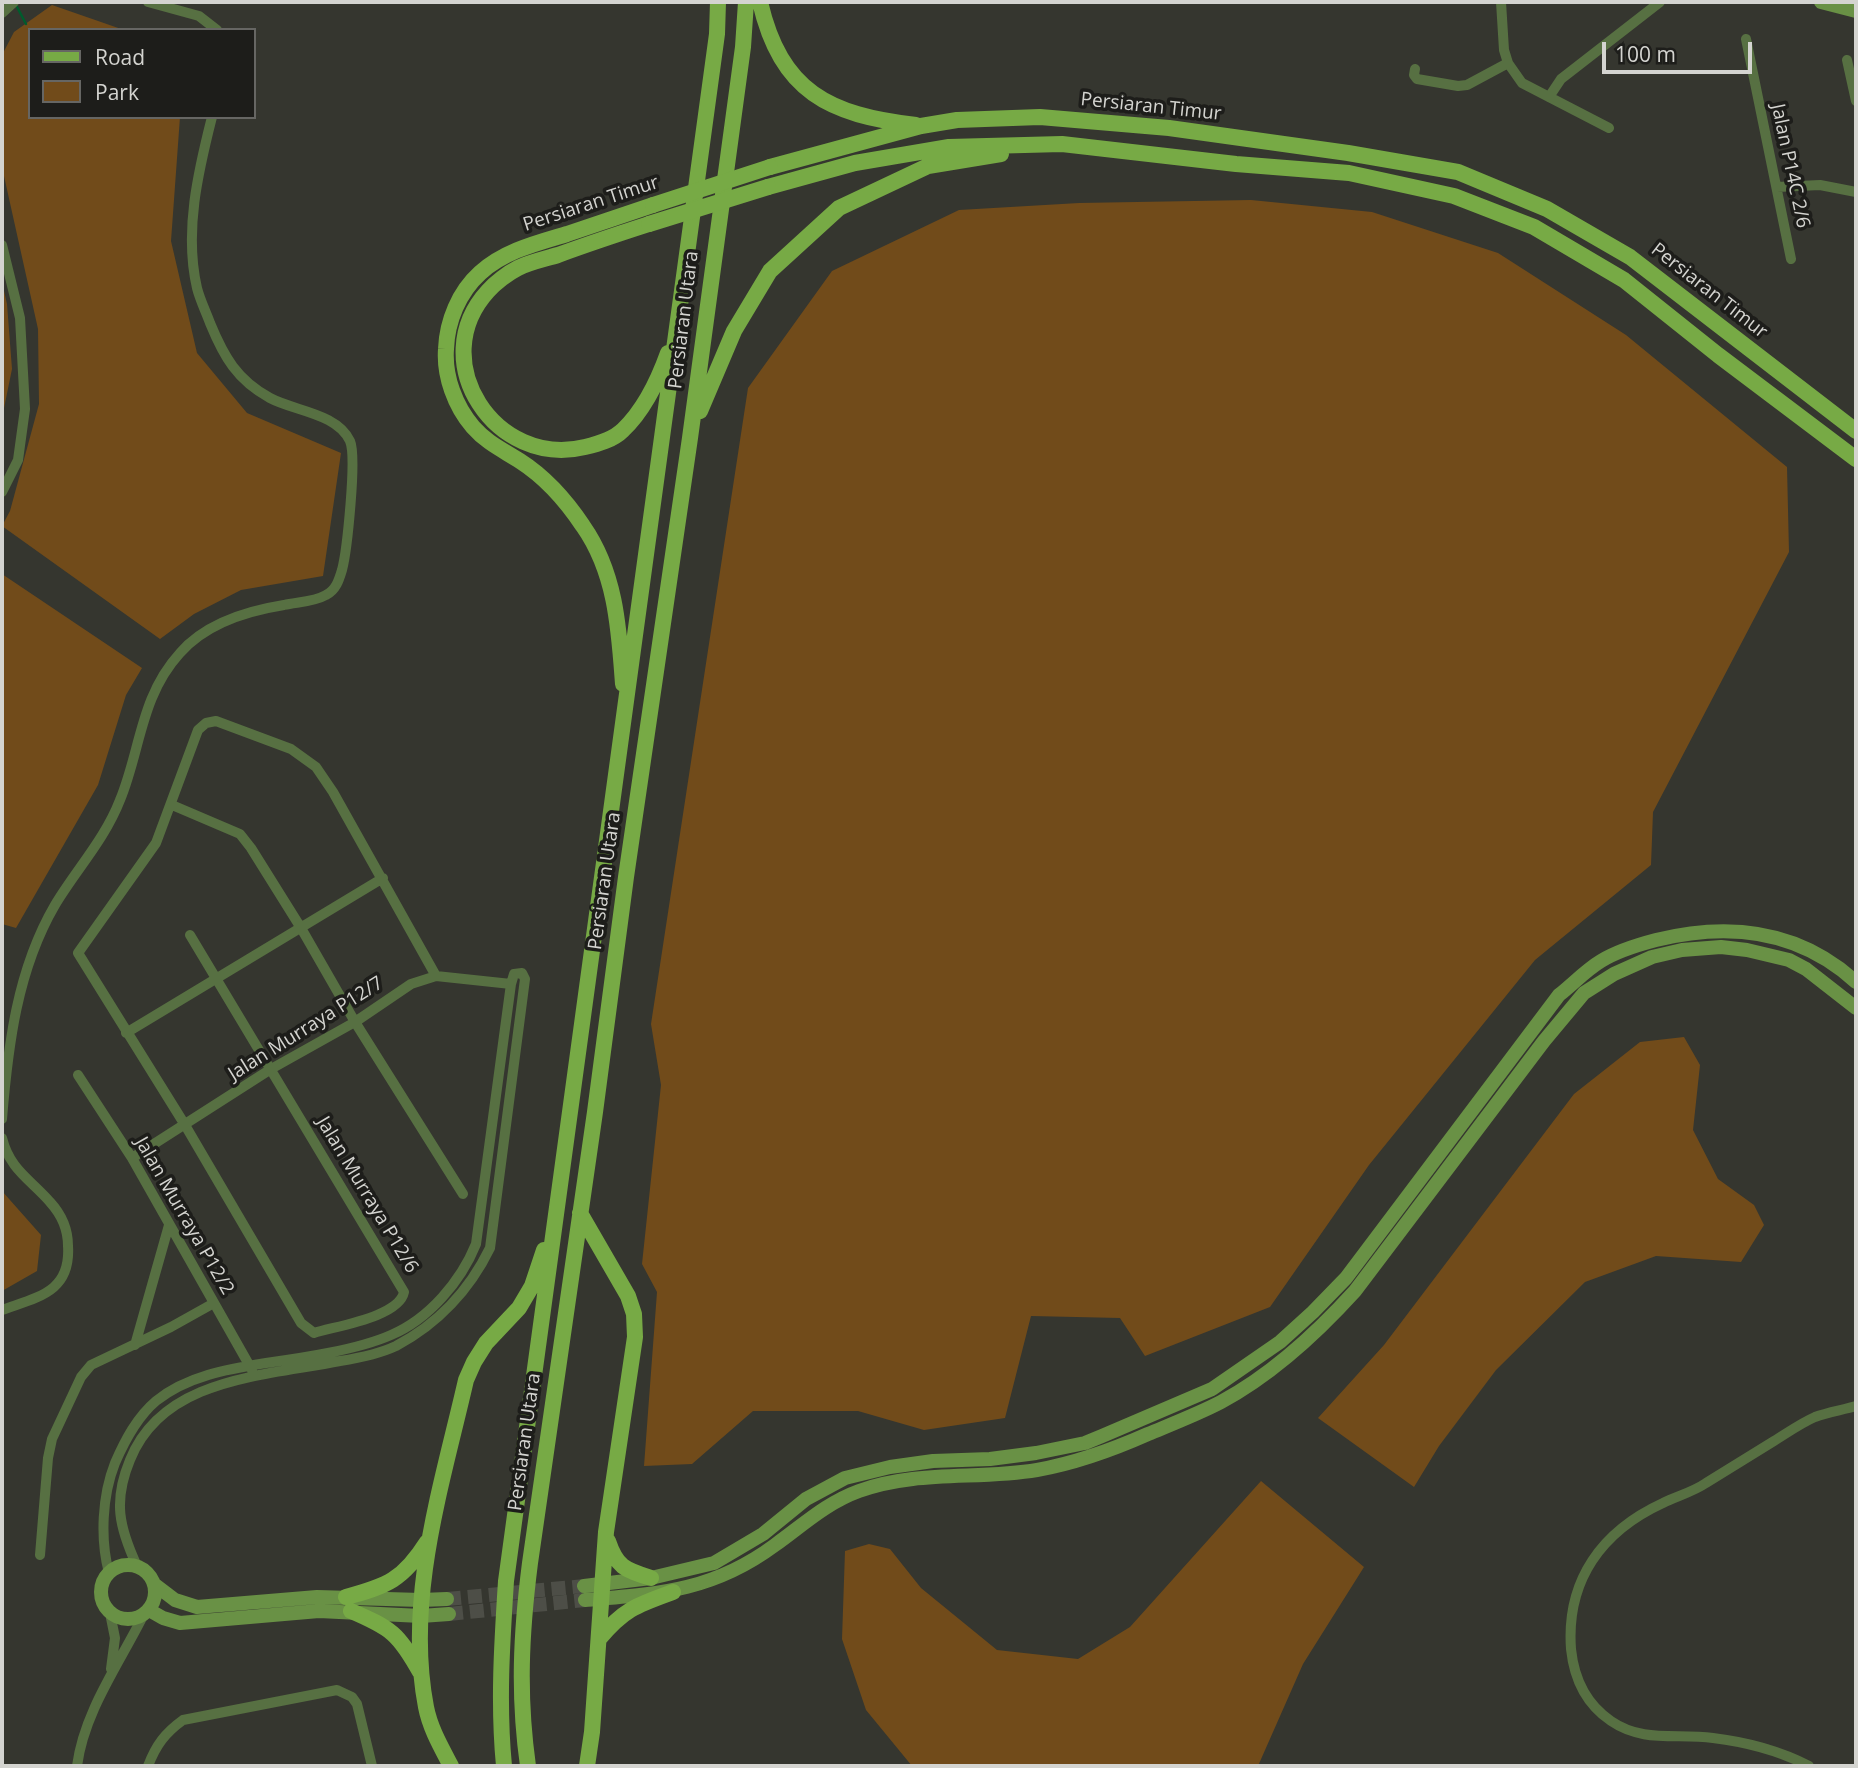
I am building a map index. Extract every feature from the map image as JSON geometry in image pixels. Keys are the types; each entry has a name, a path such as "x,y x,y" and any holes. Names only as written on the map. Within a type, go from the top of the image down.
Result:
{"main road":[{"name":"Persiaran Utara","path":"504,1766 501,1669 506,1581 679,324 717,34 718,2"},
{"name":"Persiaran Utara","path":"528,1766 522,1727 522,1632 596,1112 626,877 690,438 743,47 746,2"},
{"path":"760,2 776,51 810,93 852,113 921,126"},
{"name":"Persiaran Timur","path":"626,714 618,613 601,556 584,527 555,492 520,461 489,443 473,427 460,408 449,384 445,358 451,316 480,273 515,251 770,167 921,126 957,120 1040,117 1101,121 1348,152 1458,172 1547,209 1630,257 1856,431"},
{"name":"Persiaran Timur","path":"679,324 651,394 636,415 621,432 601,443 580,449 540,448 521,442 490,419 467,383 463,361 465,339 472,314 488,290 516,269 649,224 855,163 949,147 1062,144 1236,164 1349,173 1454,196 1534,227 1624,280 1856,459"},
{"path":"690,438 734,331 769,271 839,208 928,166 1062,144"},
{"path":"580,1213 628,1296 634,1314 635,1337 606,1532 593,1592 599,1639 587,1766"},
{"path":"451,1766 430,1721 422,1674 421,1608 431,1535 466,1380 486,1343 519,1308 532,1286 555,1218"},
{"path":"606,1532 613,1557 620,1565 628,1571 651,1578"},
{"path":"348,1604 399,1577 415,1560 431,1535"},
{"path":"599,1639 619,1615 673,1592"},
{"path":"348,1604 384,1625 405,1645 422,1674"}],"street":[{"path":"2,12 14,2"},
{"path":"148,2 199,16 214,28"},
{"path":"1549,97 1562,79 1660,2"},
{"path":"1821,2 1856,11"},
{"path":"1505,4 1504,50 1508,63 1522,83 1609,128"},
{"name":"Jalan P14C 2/6","path":"1746,39 1791,259"},
{"path":"1847,60 1856,101"},
{"path":"1415,69 1414,75 1417,79 1458,86 1468,85 1508,63"},
{"path":"2,1119 6,1064 30,954 55,904 107,828 121,799 146,711 163,674 196,636 217,624 269,607 325,597 333,590 343,568 354,460 350,439 328,420 272,399 250,385 232,368 218,343 197,290 192,237 194,208 212,119"},
{"path":"1777,187 1819,185 1856,192"},
{"path":"2,244 20,318 25,409 18,460 2,492"},
{"path":"185,1125 78,953 156,843 198,730 206,723 216,721 290,749 316,767 334,792 436,976"},
{"path":"172,805 240,834 251,848 355,1022 463,1194"},
{"path":"126,1032 383,878"},
{"path":"593,1592 714,1563 763,1534 806,1499 845,1478 890,1467 933,1461 990,1459 1085,1443 1212,1388 1280,1342 1346,1278 1559,995 1600,961 1637,945 1681,934 1749,932 1796,943 1816,952 1836,964 1856,982"},
{"path":"190,935 271,1069"},
{"path":"593,1592 673,1592 717,1580 774,1546 818,1511 858,1492 897,1480 1036,1470 1089,1458 1221,1402 1259,1378 1323,1326 1355,1291 1544,1041 1584,993 1614,974 1652,957 1682,950 1721,947 1747,950 1789,960 1806,969 1856,1008"},
{"name":"Jalan Murraya P12/7","path":"132,1158 271,1069 355,1022 411,984 436,976 511,984 514,974 518,972 524,975 490,1248 479,1271 458,1298 396,1346 368,1356 254,1377"},
{"path":"109,1573 103,1550 111,1473 132,1429 155,1402 182,1385 222,1370 340,1349 391,1335 420,1318 468,1263 476,1244 511,984"},
{"name":"Jalan Murraya P12/6","path":"185,1125 301,1323 309,1331 314,1333 337,1325 358,1322 397,1305 404,1293 399,1282 271,1069"},
{"name":"Jalan Murraya P12/2","path":"78,1075 132,1158 251,1366 254,1377"},
{"path":"2,1138 13,1167 50,1202 66,1227 69,1257 66,1273 55,1287 31,1300 2,1310"},
{"path":"135,1345 169,1225"},
{"path":"40,1555 48,1458 58,1421 81,1377 90,1365 135,1345 214,1303"},
{"path":"137,1566 121,1527 119,1506 124,1475 140,1438 163,1413 191,1394 254,1377"},
{"path":"1809,1766 1778,1752 1728,1740 1710,1737 1656,1737 1624,1730 1596,1709 1585,1695 1577,1677 1570,1631 1572,1608 1589,1564 1613,1534 1631,1520 1662,1503 1699,1488 1797,1426 1815,1417 1856,1406"},
{"path":"110,1676 115,1638 110,1613 101,1597 101,1588 109,1573 122,1565 137,1566 148,1573 154,1584 175,1600 197,1607 276,1599 421,1608 448,1606"},
{"path":"77,1766 88,1726 110,1676 155,1597 154,1584"},
{"path":"110,1613 122,1619 146,1613 180,1623 318,1611 348,1604"},
{"path":"148,1766 155,1748 167,1732 183,1720 337,1690 352,1697 357,1704 372,1766"}],"green space":[{"path":"52,5 118,28 28,28 28,119 180,119 171,241 197,353 247,413 341,453 323,576 241,590 194,614 160,639 2,526 10,511 39,404 38,329 2,167 2,55 14,32"},
{"path":"1251,200 1372,212 1498,253 1626,335 1787,467 1789,552 1653,812 1651,865 1535,960 1369,1165 1270,1307 1145,1356 1120,1318 1031,1316 1005,1418 924,1430 858,1411 753,1411 692,1464 644,1466 657,1292 642,1264 661,1085 651,1024 748,388 832,271 959,210 1079,203"},
{"path":"2,282 7,304 12,369 2,418"},
{"path":"2,574 142,668 126,695 98,785 16,928 2,924"},
{"path":"1684,1037 1700,1065 1693,1130 1718,1179 1754,1205 1764,1225 1741,1262 1656,1256 1585,1282 1496,1370 1439,1446 1414,1487 1318,1418 1384,1345 1574,1094 1640,1042"},
{"path":"2,1191 41,1235 37,1271 2,1291"},
{"path":"1261,1481 1364,1567 1303,1664 1258,1766 912,1766 866,1710 842,1639 845,1551 869,1544 890,1549 921,1588 997,1650 1078,1659 1130,1627"}],"waterway":[{"path":"16,5 26,24"}],"tunnel":[{"path":"447,1599 584,1586"},
{"path":"449,1614 585,1600"}]}
